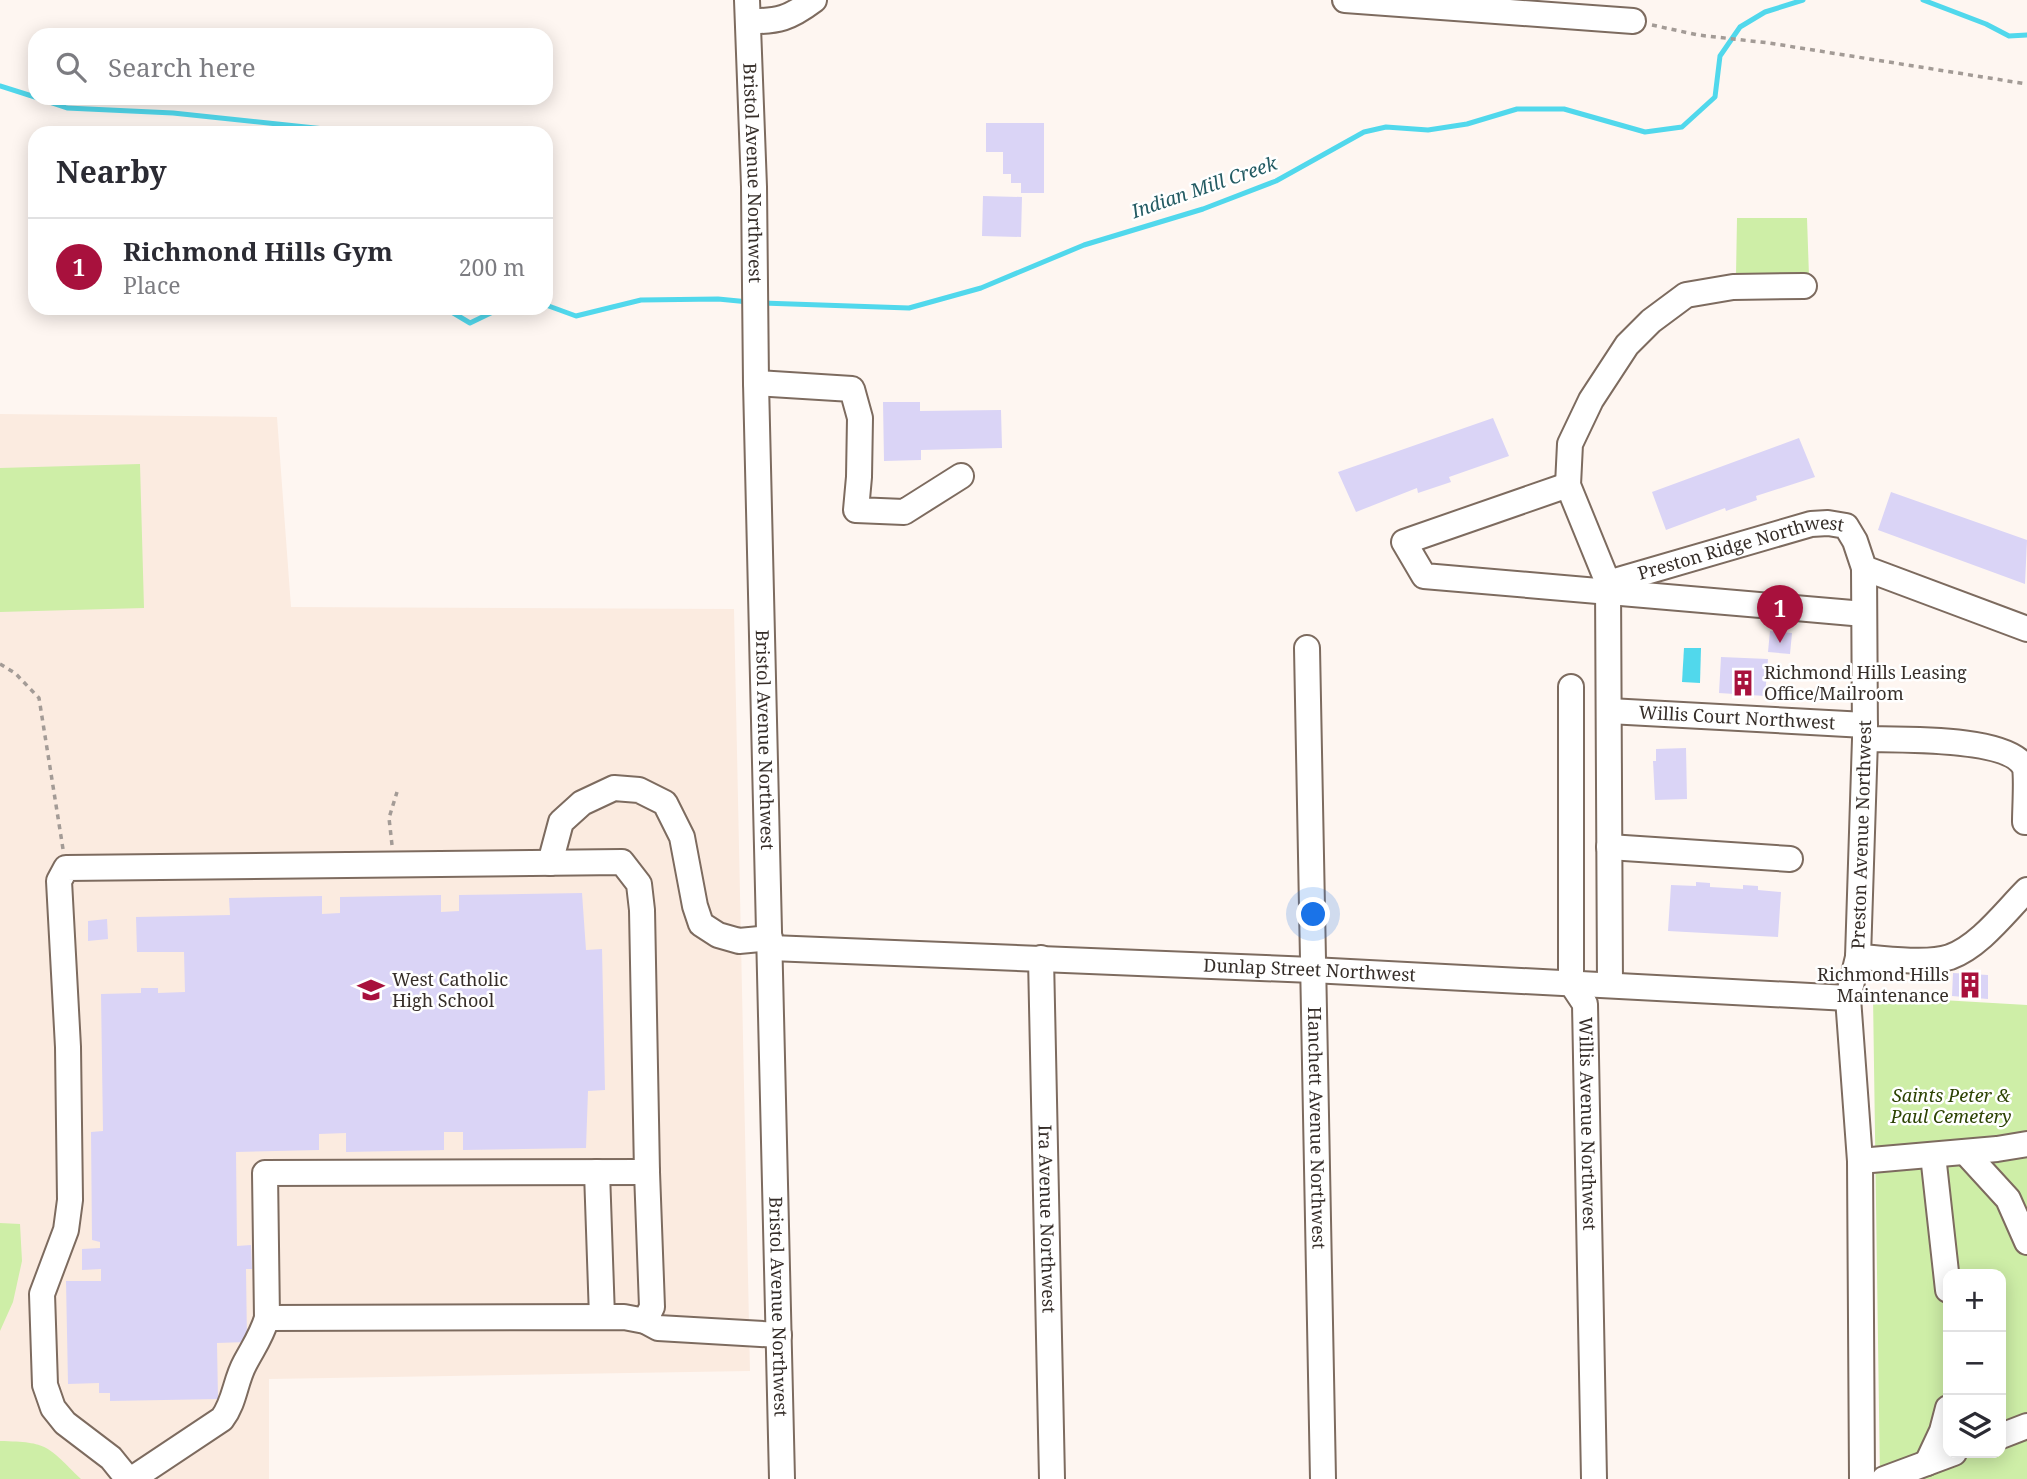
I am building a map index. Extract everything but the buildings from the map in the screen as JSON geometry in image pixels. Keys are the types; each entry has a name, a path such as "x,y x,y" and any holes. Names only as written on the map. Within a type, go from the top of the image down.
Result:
{"street":[{"path":"748,11 771,21 792,16 814,0"},
{"path":"1345,0 1633,21"},
{"name":"Bristol Avenue Northwest","path":"748,11 782,1479"},
{"path":"1610,985 1608,588 1568,485 1570,444 1591,400 1628,345 1651,321 1686,295 1733,287 1804,286"},
{"path":"756,383 852,389 860,418 856,510 904,512 961,476"},
{"path":"1568,485 1404,542 1424,576 1608,588 1864,614"},
{"name":"Preston Ridge Northwest","path":"1608,588 1811,524 1846,526 1856,541 1864,568"},
{"path":"1864,568 2027,629"},
{"name":"Preston Avenue Northwest","path":"1862,1479 1860,1161 1848,998 1858,957 1865,732 1864,568"},
{"name":"Hanchett Avenue Northwest","path":"1307,648 1323,1479"},
{"name":"Willis Avenue Northwest","path":"1571,687 1571,983 1585,1004 1594,1479"},
{"name":"Willis Court Northwest","path":"1609,711 1865,732 2002,750 2020,760 2027,771 2027,822"},
{"name":"Dunlap Street Northwest","path":"550,863 561,822 582,803 614,788 639,790 665,803 682,837 701,924 718,935 739,941 1848,998"},
{"path":"1609,847 1790,859"},
{"path":"645,1321 652,1307 642,910 639,884 622,862 66,868 59,881 68,1047 70,1208 66,1230 42,1294 43,1369 53,1409 83,1438 111,1458 130,1479 222,1419 231,1407 244,1364 261,1338 267,1318 265,1173 647,1172"},
{"path":"1858,957 1935,960 1950,957 1979,937 2027,890"},
{"name":"Ira Avenue Northwest","path":"1041,958 1052,1479"},
{"path":"1860,1161 2027,1144"},
{"path":"1965,1152 2008,1199 2027,1242"},
{"path":"1933,1155 1946,1269"},
{"path":"597,1172 602,1317"},
{"path":"267,1318 624,1317 645,1321 658,1328 779,1335"},
{"path":"2006,1434 2027,1426"},
{"path":"1927,1463 1943,1427"},
{"path":"1884,1479 1943,1457"}],"path":[{"path":"1633,21 1698,35 1769,43 2027,84"},
{"path":"0,664 15,673 38,698 66,868"},
{"path":"394,864 389,818 397,792"}],"shaded area":[{"name":"West Catholic High School","path":"0,414 277,417 291,607 734,609 750,1371 269,1379 269,1479 0,1479"}],"green space":[{"path":"1737,218 1807,218 1809,276 1736,276"},
{"path":"140,464 144,608 0,612 0,468"},
{"name":"Saints Peter & Paul Cemetery","path":"1873,996 2027,1005 2027,1479 1880,1479"},
{"path":"0,1223 20,1224 22,1261 13,1302 0,1331"},
{"path":"0,1441 29,1443 46,1448 81,1479 0,1479"}],"water":[{"path":"1684,648 1701,648 1700,683 1682,682"}],"waterway":[{"name":"Indian Mill Creek","path":"762,303 909,308 981,288 1084,245 1203,209 1276,181 1364,132 1386,127 1428,130 1467,124 1517,109 1564,109 1645,132 1682,127 1715,97 1720,56 1740,27 1765,12 1803,0"},
{"name":"Indian Mill Creek","path":"1923,0 1986,24 2009,36 2027,35"},
{"name":"Indian Mill Creek","path":"0,86 28,95"},
{"name":"Indian Mill Creek","path":"58,105 67,108 173,113 296,126"},
{"name":"Indian Mill Creek","path":"553,308 576,316 641,300 718,299 749,302"},
{"name":"Indian Mill Creek","path":"457,315 470,323 487,315"}],"place":[{"name":"Richmond Hills Gym","path":"1780,643"},
{"name":"Richmond Hills Leasing Office/Mailroom","path":"1743,683"},
{"name":"Richmond Hills Maintenance","path":"1970,985"},
{"name":"West Catholic High School","path":"371,990"}]}
